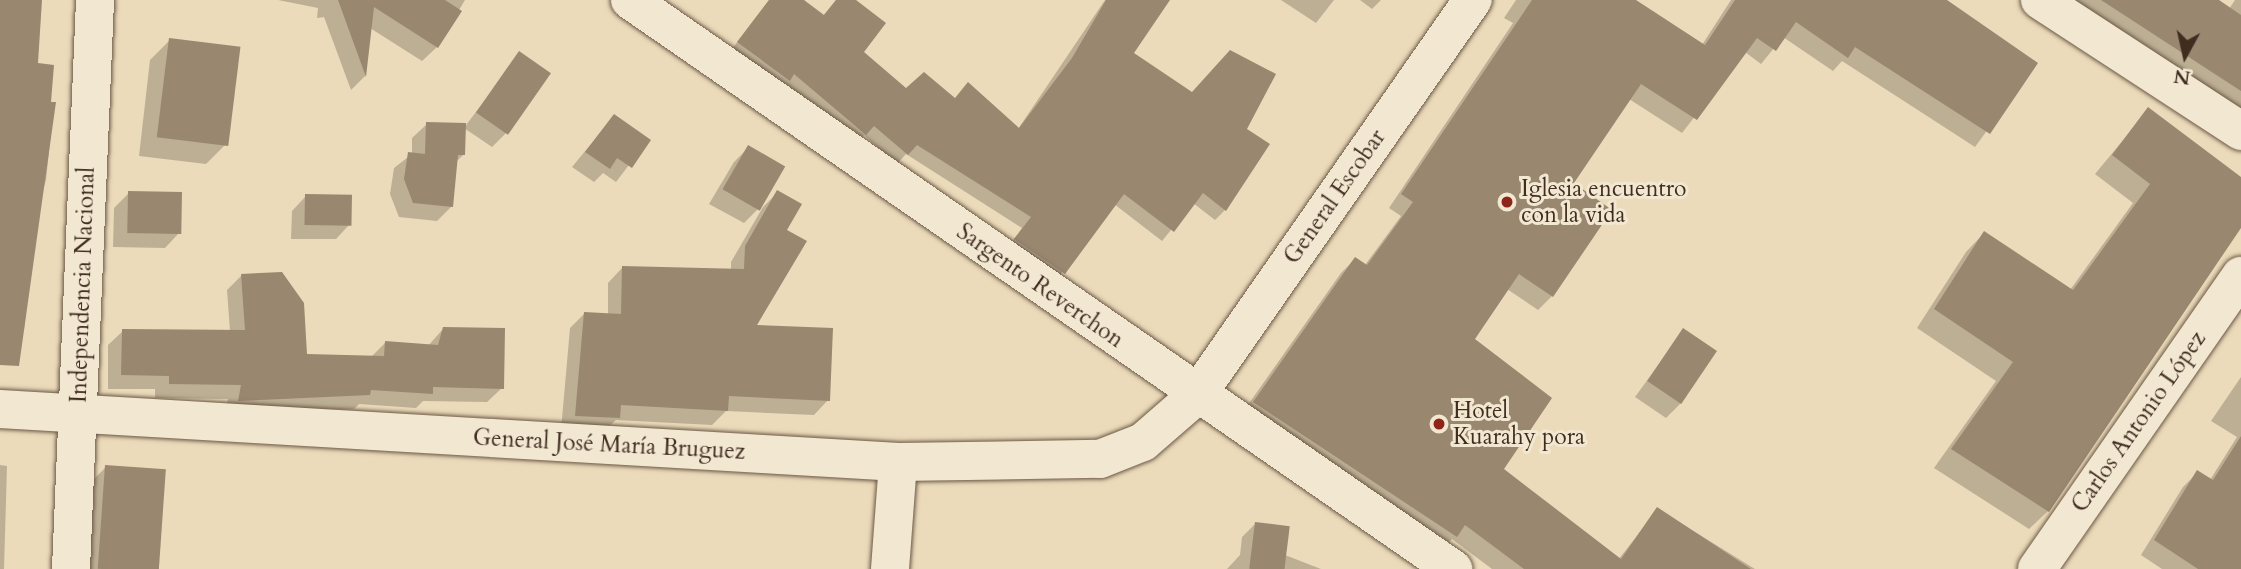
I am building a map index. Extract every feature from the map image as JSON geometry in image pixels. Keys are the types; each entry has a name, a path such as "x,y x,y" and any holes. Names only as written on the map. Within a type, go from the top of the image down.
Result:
{"street":[{"name":"Independencia Nacional","path":"71,569 95,0"},
{"name":"Sargento Reverchon","path":"629,0 1196,395 1453,569"},
{"name":"General Escobar","path":"1196,395 1473,0"},
{"path":"2040,0 2241,131"},
{"name":"Carlos Antonio López","path":"2037,569 2241,276"},
{"name":"General José María Bruguez","path":"0,409 898,462 1100,459 1143,442 1196,395"},
{"path":"890,569 898,462"}],"building":[{"path":"0,0 42,0 38,63 54,65 51,102 56,102 19,366 0,365"},
{"path":"338,0 445,0 462,11 438,48 374,7 366,77"},
{"path":"769,0 804,0 824,15 836,0 856,0 886,23 864,52 906,88 924,72 955,98 968,82 1019,128 1072,58 1106,0 1170,0 1134,53 1192,92 1230,50 1276,74 1247,129 1270,144 1226,211 1203,193 1174,232 1124,194 1065,274 1014,239 1031,217 917,145 908,155 874,126 866,135 794,74 790,81 737,42"},
{"path":"1532,0 1636,0 1705,45 1735,0 1947,0 2038,63 1990,134 1855,47 1848,58 1796,22 1776,51 1757,38 1697,120 1641,84 1574,183 1612,210 1553,297 1519,274 1475,339 1552,398 1504,469 1621,559 1657,507 1751,569 1524,569 1465,525 1457,537 1253,402 1355,257 1367,265 1413,202 1401,194"},
{"path":"2101,0 2219,0 2241,15 2241,91"},
{"path":"169,38 240,47 228,146 157,137"},
{"path":"519,51 551,73 508,135 476,112"},
{"path":"2148,107 2241,177 2241,228 2049,512 1951,449 2013,362 1934,309 1984,231 2073,290 2150,184 2112,155"},
{"path":"614,114 651,140 632,168 617,158 610,169 585,152"},
{"path":"426,122 466,123 465,155 458,155 453,207 413,203 404,179 408,152 425,154"},
{"path":"748,145 785,166 760,211 722,189"},
{"path":"777,190 802,204 787,230 807,241 757,325 833,328 830,401 729,396 728,411 621,405 620,418 575,416 584,312 621,314 622,266 744,269 745,246"},
{"path":"128,191 182,192 181,234 127,233"},
{"path":"305,194 352,195 351,226 304,225"},
{"path":"282,272 304,303 307,354 384,356 385,341 438,345 443,327 505,328 504,389 433,387 433,394 371,390 370,395 238,401 241,385 169,384 169,376 121,375 122,329 245,330 241,274"},
{"path":"1683,328 1717,351 1681,404 1647,381"},
{"path":"2241,436 2241,569 2198,569 2154,540 2197,470 2213,480"},
{"path":"105,465 166,469 159,569 98,569"},
{"path":"1255,522 1290,526 1284,569 1249,569"}],"place":[{"name":"Iglesia encuentro con la vida","path":"1507,202"},
{"name":"Hotel Kuarahy pora","path":"1439,424"}]}
